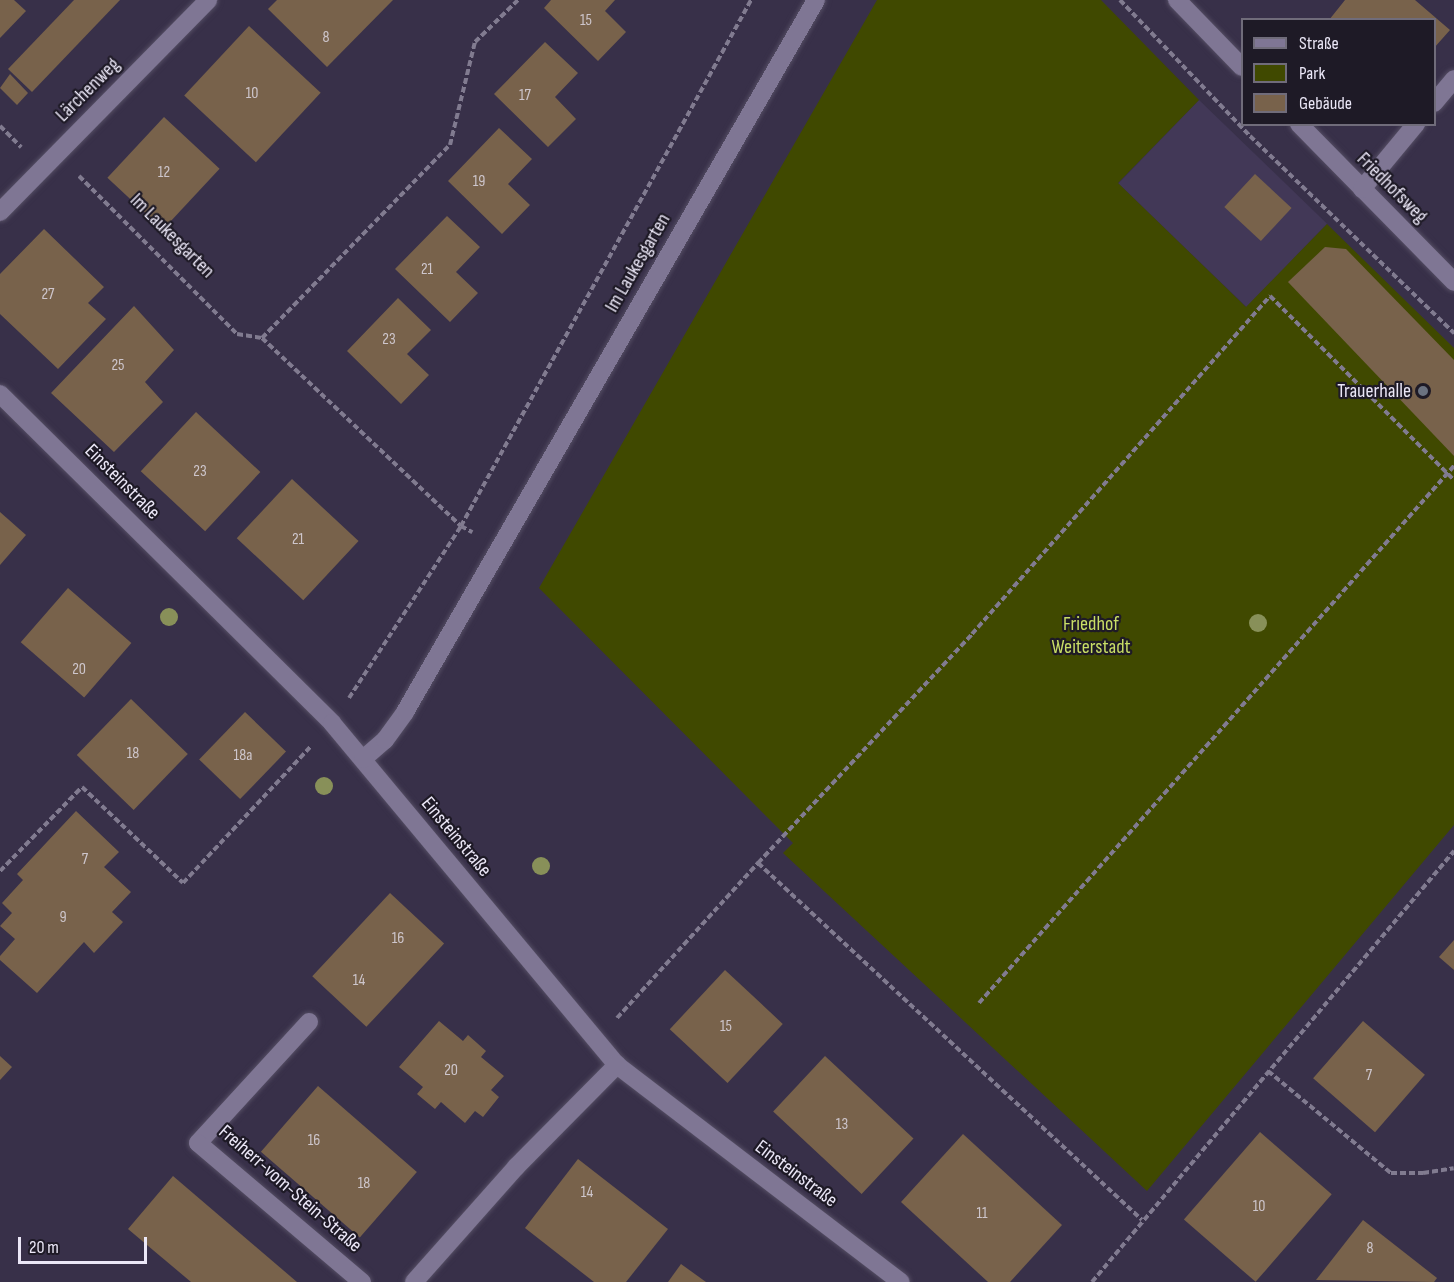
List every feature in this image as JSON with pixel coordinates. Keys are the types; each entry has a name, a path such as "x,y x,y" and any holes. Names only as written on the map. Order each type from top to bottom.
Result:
{"street":[{"name":"Lärchenweg","path":"0,212 208,0"},
{"name":"Im Laukesgarten","path":"363,759 385,740 405,712 816,0"},
{"path":"1177,0 1241,66"},
{"path":"1436,101 1454,80"},
{"name":"Friedhofsweg","path":"1301,126 1454,282"},
{"path":"1362,189 1414,126"},
{"name":"Einsteinstraße","path":"0,394 332,723 617,1065 901,1282"},
{"name":"Freiherr-vom-Stein-Straße","path":"309,1022 198,1143 362,1282"},
{"path":"414,1282 516,1167 617,1065"}],"path":[{"path":"262,338 450,145 475,42 518,0"},
{"path":"0,871 82,787 183,883 332,723 461,526 751,0"},
{"path":"1120,0 1258,144 1454,333"},
{"name":"Im Laukesgarten","path":"57,154 237,334 262,338 461,526 500,548"},
{"path":"596,1041 972,634 1270,296 1454,480"},
{"path":"979,1003 1454,466"},
{"path":"1092,1282 1454,851"},
{"path":"758,863 1142,1220"},
{"path":"1268,1071 1391,1173 1422,1173 1454,1168"}],"shaded area":[{"path":"1199,100 1327,224 1246,307 1118,183"}],"green space":[{"name":"Friedhof Weiterstadt","path":"877,0 1101,0 1199,100 1118,183 1246,307 1327,224 1454,348 1454,825 1147,1191 783,853 793,843 539,588"}],"building":[{"path":"0,0 14,0 26,11 0,38"},
{"path":"74,0 120,0 32,92 8,69"},
{"path":"277,0 393,0 327,67 268,9"},
{"path":"551,0 615,0 605,11 626,32 598,61 544,8"},
{"path":"1345,0 1415,0 1436,18 1331,18"},
{"path":"1436,18 1450,30 1436,46"},
{"path":"249,26 321,93 256,162 184,95"},
{"path":"545,42 578,73 555,97 576,119 548,147 494,94"},
{"path":"10,74 28,93 17,105 0,88"},
{"path":"164,117 220,169 163,230 107,178"},
{"path":"499,128 532,159 508,184 530,205 502,234 448,181"},
{"path":"1255,174 1292,208 1261,241 1224,207"},
{"path":"447,216 480,247 456,272 478,293 450,322 395,269"},
{"path":"44,229 104,287 88,303 106,319 58,369 0,314 0,274"},
{"path":"1325,247 1346,249 1454,360 1454,456 1288,282"},
{"path":"398,298 431,330 407,354 429,375 401,404 347,351"},
{"path":"134,306 174,350 145,382 163,402 114,452 51,393"},
{"path":"196,412 260,472 205,531 141,471"},
{"path":"292,479 359,541 303,600 237,538"},
{"path":"0,512 26,535 0,565"},
{"path":"68,588 131,643 84,697 21,642"},
{"path":"131,699 188,754 134,810 77,755"},
{"path":"245,712 286,752 240,799 199,759"},
{"path":"76,811 119,852 104,867 131,892 112,912 123,922 94,953 84,942 37,993 0,960 0,956 15,939 0,926 12,913 2,903 23,880 17,874"},
{"path":"390,893 444,943 366,1027 312,976"},
{"path":"1454,940 1454,970 1439,957"},
{"path":"725,970 783,1024 728,1083 670,1029"},
{"path":"439,1021 463,1041 468,1035 486,1051 481,1057 504,1076 491,1090 499,1097 483,1117 475,1111 465,1123 441,1102 435,1109 417,1094 423,1087 399,1067"},
{"path":"1363,1021 1425,1075 1375,1132 1313,1078"},
{"path":"0,1056 12,1067 0,1080"},
{"path":"825,1056 913,1139 862,1194 773,1112"},
{"path":"318,1086 417,1172 360,1238 261,1152"},
{"path":"1260,1132 1332,1194 1256,1282 1184,1220"},
{"path":"963,1134 1062,1225 1010,1282 988,1282 901,1202"},
{"path":"578,1159 668,1229 626,1282 594,1282 525,1228"},
{"path":"173,1176 297,1282 191,1282 128,1229"},
{"path":"1363,1220 1437,1278 1434,1282 1316,1280"},
{"path":"681,1264 706,1282 668,1282"}],"place":[{"name":"Trauerhalle","path":"1423,391"}]}
